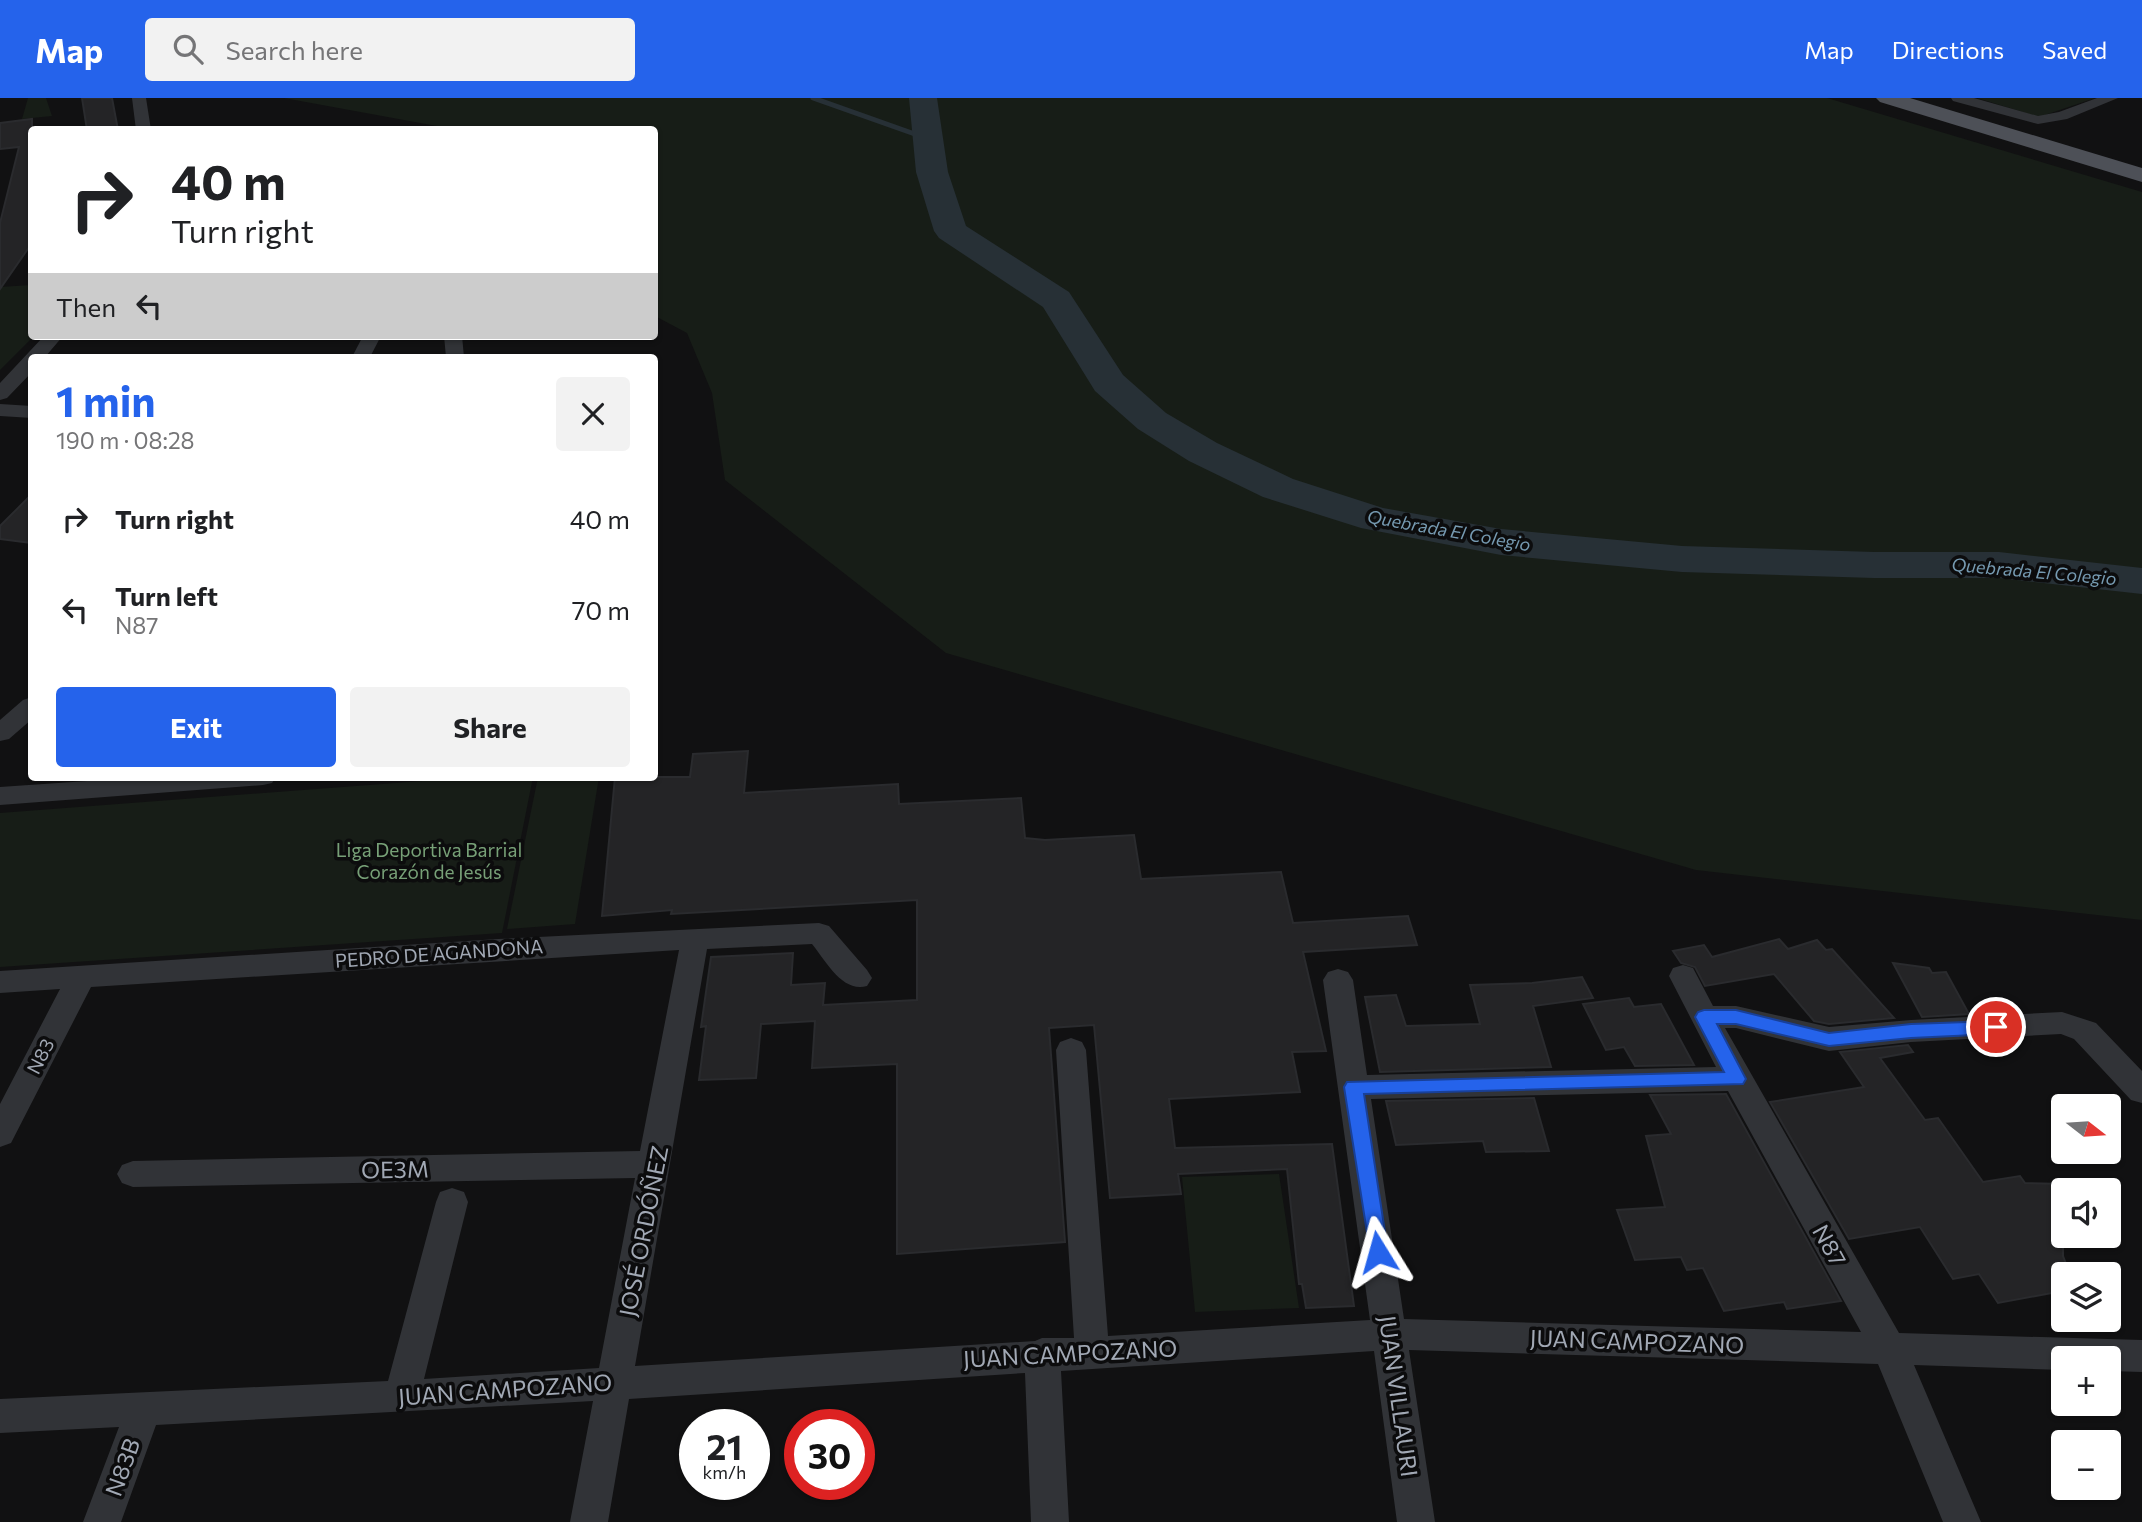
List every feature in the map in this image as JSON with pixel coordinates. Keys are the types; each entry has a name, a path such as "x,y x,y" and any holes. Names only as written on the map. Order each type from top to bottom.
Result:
{"main road":[{"path":"1887,98 2142,175"},
{"path":"1926,98 2142,161"}],"street":[{"path":"139,98 143,126"},
{"path":"1958,98 2038,120 2062,117 2111,98"},
{"path":"38,354 50,340"},
{"path":"0,394 28,364"},
{"path":"0,410 28,412"},
{"path":"0,733 28,708"},
{"path":"0,796 208,781"},
{"name":"PEDRO DE AGANDONA","path":"0,982 498,949 819,933 857,978"},
{"name":"JOSÉ ORDÓÑEZ","path":"589,1522 695,939"},
{"name":"N87","path":"1683,976 1737,1079 1889,1349 1962,1522"},
{"name":"N83","path":"0,1134 81,977"},
{"name":"JUAN VILLAURI","path":"1338,980 1416,1522"},
{"path":"1704,1017 1736,1017 1829,1040 1911,1031 2062,1023 2085,1031 2142,1091"},
{"path":"1071,1050 1092,1352"},
{"path":"1353,1087 1737,1079"},
{"name":"OE3M","path":"133,1174 656,1164"},
{"path":"401,1397 452,1202"},
{"name":"JUAN CAMPOZANO","path":"0,1416 401,1397 614,1381 1390,1334 2142,1356"},
{"path":"1042,1354 1051,1522"},
{"name":"N83B","path":"102,1522 143,1411"}],"green space":[{"path":"28,98 46,98 52,116 22,119"},
{"path":"284,98 1827,98 2142,192 2142,920 1696,870 946,653 725,480 712,393 687,333 658,318 658,126 437,126"},
{"path":"1977,98 2095,98 2039,117"},
{"path":"28,285 30,340 0,370 0,287"},
{"name":"Liga Deportiva Barrial Corazón de Jesús","path":"422,781 532,781 502,933 0,967 0,813"},
{"path":"537,781 598,781 575,924 507,929"},
{"path":"1279,1174 1299,1308 1195,1312 1182,1177"}],"building":[{"path":"82,98 112,98 117,126 86,126"},
{"path":"32,119 32,126 28,126 28,249 0,289 0,223 19,147 0,149 0,123"},
{"path":"28,498 28,542 0,539 0,526"},
{"path":"748,751 744,793 898,784 899,804 1021,798 1025,838 1045,840 1134,835 1141,879 1281,872 1293,923 1408,916 1417,945 1303,952 1326,1051 1292,1052 1300,1092 1169,1099 1175,1148 1332,1144 1354,1306 1306,1308 1302,1284 1299,1284 1287,1169 1178,1174 1181,1194 1110,1198 1094,1025 1049,1028 1065,1242 897,1254 897,1064 812,1068 815,1021 761,1024 756,1078 699,1080 706,1026 701,1027 711,957 793,953 791,985 825,983 823,1005 917,1000 917,900 671,914 672,910 602,916 615,781 658,781 658,777 690,777 693,754"},
{"path":"1779,939 1788,949 1817,940 1826,950 1832,949 1894,1018 1829,1024 1814,1021 1774,974 1705,986 1695,967 1681,963 1673,951 1704,945 1712,957"},
{"path":"1893,963 1929,968 1932,973 1946,972 1969,1014 1922,1017"},
{"path":"1582,977 1593,998 1533,1006 1551,1067 1380,1072 1365,997 1396,995 1406,1026 1480,1024 1470,985 1532,983"},
{"path":"1629,998 1634,1007 1661,1004 1694,1065 1635,1066 1624,1047 1606,1050 1583,1004"},
{"path":"1908,1045 1913,1052 1880,1058 1925,1120 1938,1118 1983,1182 2020,1176 2025,1183 2051,1184 2051,1248 2063,1248 2065,1262 2051,1262 2051,1293 1998,1303 1979,1274 1953,1279 1920,1227 1849,1239 1770,1102 1864,1087 1840,1052"},
{"path":"1726,1094 1841,1301 1787,1309 1784,1302 1724,1311 1703,1268 1687,1270 1681,1257 1635,1260 1617,1210 1665,1207 1646,1136 1671,1134 1650,1095"},
{"path":"1534,1098 1549,1151 1486,1152 1483,1141 1396,1145 1386,1101"}],"waterway":[{"path":"813,98 926,138"},
{"name":"Quebrada El Colegio","path":"923,98 932,172 951,231 1056,300 1109,383 1152,421 1203,452 1278,488 1376,519 1501,542 1682,559 1874,565 1999,565 2142,581"}],"route":[{"path":"1378,1252 1353,1087 1737,1079 1704,1017 1736,1017 1829,1040 1911,1031 1996,1027"}]}
